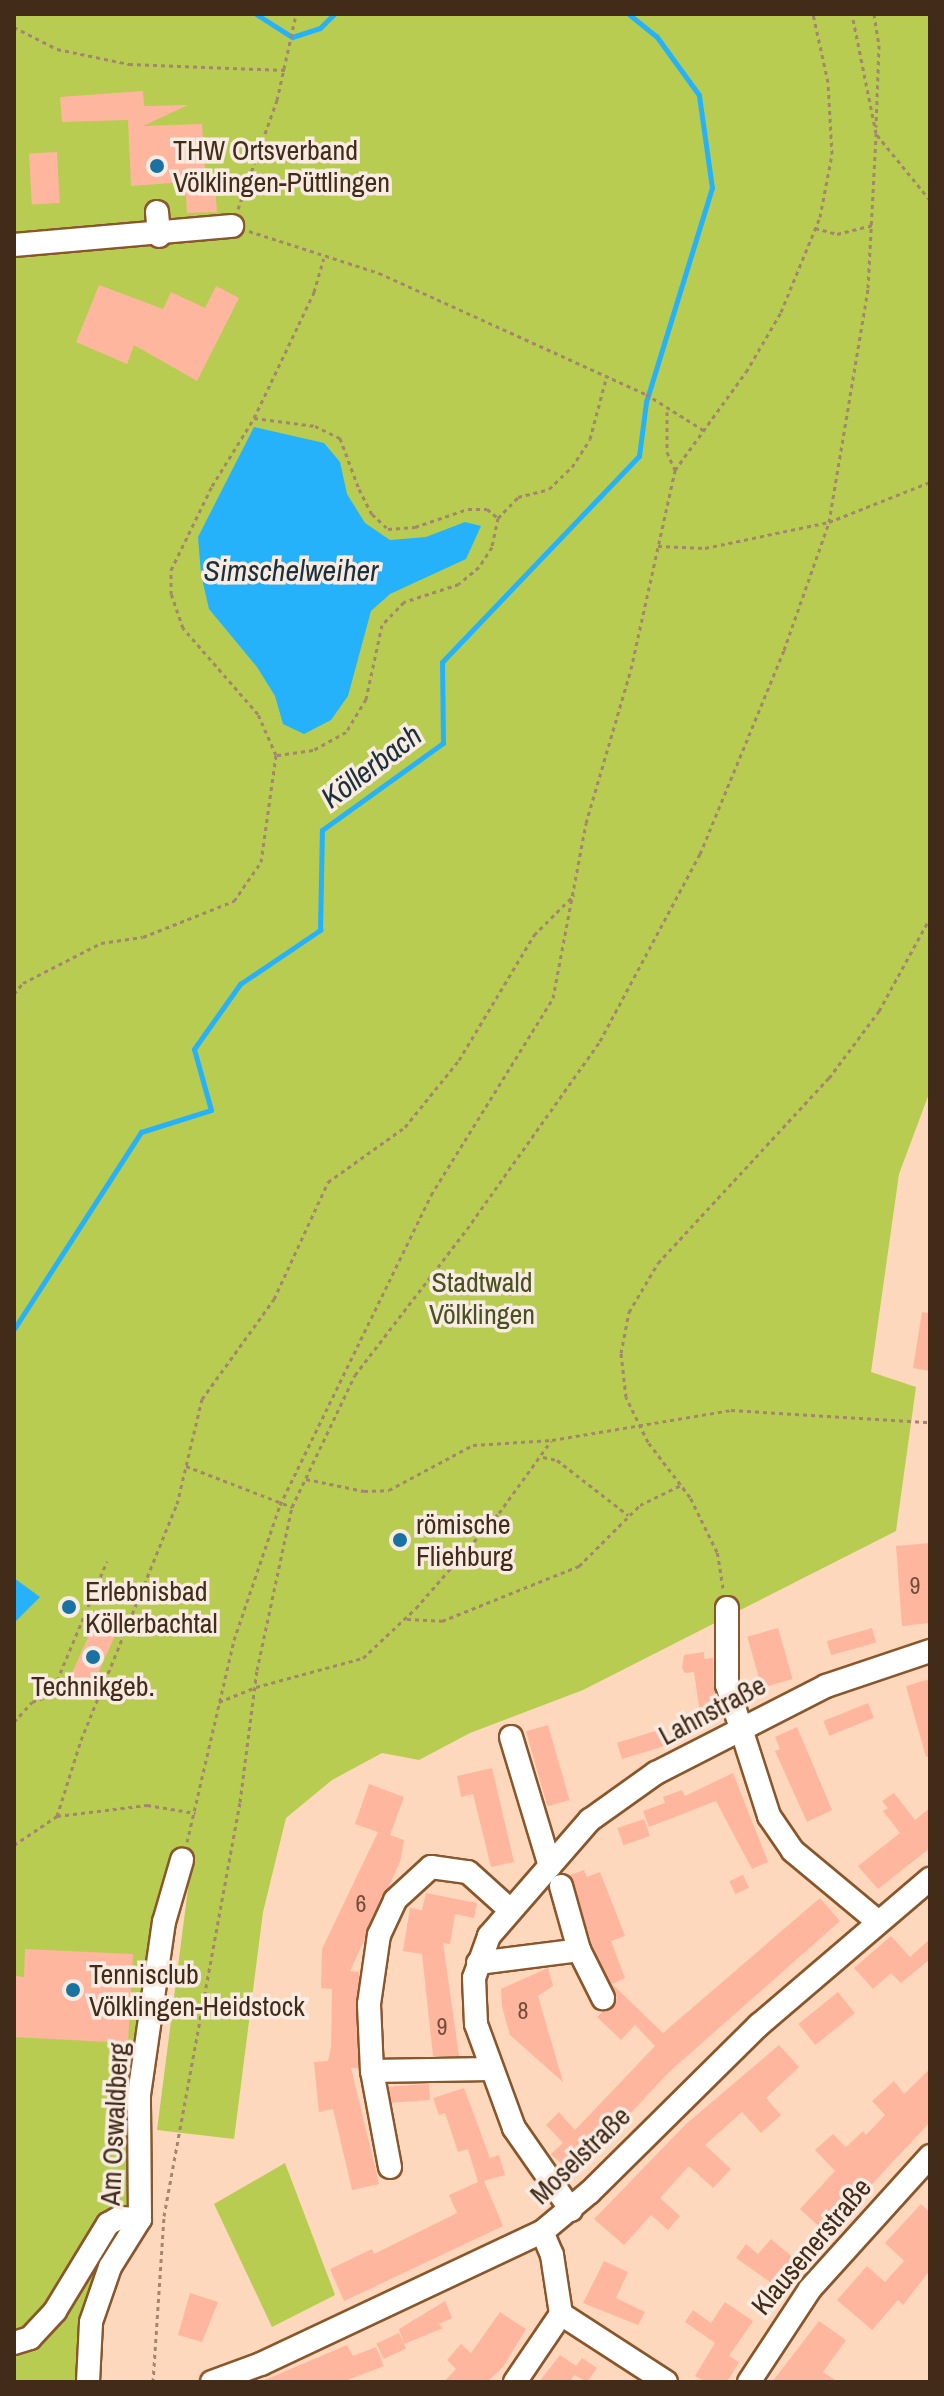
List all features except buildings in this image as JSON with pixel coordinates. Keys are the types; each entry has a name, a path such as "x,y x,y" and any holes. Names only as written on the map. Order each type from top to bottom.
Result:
{"street":[{"path":"157,212 159,236"},
{"path":"14,245 159,236 232,226"},
{"path":"727,1608 727,1685 769,1816 793,1851 877,1921"},
{"name":"Lahnstraße","path":"571,2210 514,2128 476,2024 478,1963 508,1908 590,1820 656,1773 740,1726 826,1686 930,1651"},
{"path":"511,1737 550,1866"},
{"name":"Am Oswaldberg","path":"88,2382 91,2322 110,2267 140,2219 139,2095 164,1922 182,1860"},
{"path":"390,2167 372,2071 369,2004 379,1935 411,1881 431,1867 450,1866 468,1872 508,1908"},
{"name":"Moselstraße","path":"212,2382 266,2373 542,2232 571,2210 700,2079 877,1921 930,1879"},
{"path":"561,1886 579,1950 603,1998"},
{"path":"478,1963 579,1950"},
{"path":"372,2071 491,2069"},
{"name":"Klausenerstraße","path":"749,2382 810,2289 930,2156"},
{"path":"14,2343 30,2338 55,2311 108,2224 119,2218 140,2219"},
{"path":"515,2382 561,2314 552,2255 542,2232"},
{"path":"561,2314 666,2382"}],"path":[{"path":"296,14 285,70 232,226 324,258 379,273 607,375 646,394 705,431"},
{"path":"182,1860 247,1593 280,1505 431,1195 553,998 586,823 631,669 675,470 705,431 781,312 815,228 832,154 828,82 813,14"},
{"path":"852,14 876,133 930,200"},
{"path":"153,2382 164,2216 240,1802 256,1687 292,1507 355,1375 467,1229 600,1041 700,854 784,650 829,522 868,288 879,45 874,14"},
{"path":"14,27 57,49 129,64 285,70"},
{"path":"815,228 837,234 872,225"},
{"path":"14,994 23,983 88,949 143,937 234,901 261,862 276,755 258,714 183,628 171,594 171,570 212,486 254,418 314,292 324,258"},
{"path":"276,755 313,750 346,732 366,699 382,625 404,602 459,584 479,567 492,547 498,518 518,497 549,489 572,467 590,439 607,375"},
{"path":"667,410 667,452 675,470"},
{"path":"254,418 315,426 340,438 366,502 388,529 415,527 468,509 487,509 498,518"},
{"path":"658,546 705,548 829,522 930,482"},
{"path":"57,1816 81,1740 177,1504 202,1399 274,1299 328,1182 405,1127 459,1060 534,935 574,895"},
{"path":"727,1608 717,1552 681,1485 639,1423 626,1397 621,1353 629,1312 658,1263 829,1078 879,1011 930,918"},
{"path":"306,1479 364,1491 389,1490 473,1445 552,1440 731,1410 930,1422"},
{"path":"219,1702 256,1687 363,1658 406,1619 543,1457 552,1440"},
{"path":"543,1457 557,1460 628,1515"},
{"path":"186,1466 280,1505 292,1507"},
{"path":"406,1619 442,1621 579,1566 628,1515 681,1485"},
{"path":"14,1722 32,1702 51,1695 107,1561"},
{"path":"14,1845 57,1816 147,1805 195,1813"}],"green space":[{"name":"Stadtwald Völklingen","path":"14,14 930,14 930,1091 899,1174 871,1372 916,1387 896,1531 583,1690 470,1733 419,1760 382,1753 332,1780 286,1818 263,1912 234,2139 157,2130 191,1865 164,1922 140,2219 110,2267 88,2382 14,2382"},
{"path":"285,2163 335,2295 272,2327 214,2204"}],"water":[{"name":"Simschelweiher","path":"254,427 324,443 340,462 347,494 365,523 390,540 426,537 465,522 481,526 466,559 390,594 371,611 348,696 331,720 304,734 283,724 275,696 257,667 209,609 201,574 198,537"},
{"path":"14,1578 40,1597 14,1623"}],"waterway":[{"name":"Köllerbach","path":"256,14 292,37 320,28 334,14"},
{"name":"Köllerbach","path":"14,1329 141,1132 211,1110 194,1049 240,984 320,930 322,830 443,743 442,662 639,456 646,402 712,188 699,95 657,37 629,14"}],"place":[{"name":"THW Ortsverband Völklingen-Püttlingen","path":"157,166"},
{"name":"römische Fliehburg","path":"400,1540"},
{"name":"Erlebnisbad Köllerbachtal","path":"69,1607"},
{"name":"Technikgeb.","path":"93,1657"},
{"name":"Tennisclub Völklingen-Heidstock","path":"73,1990"}]}
